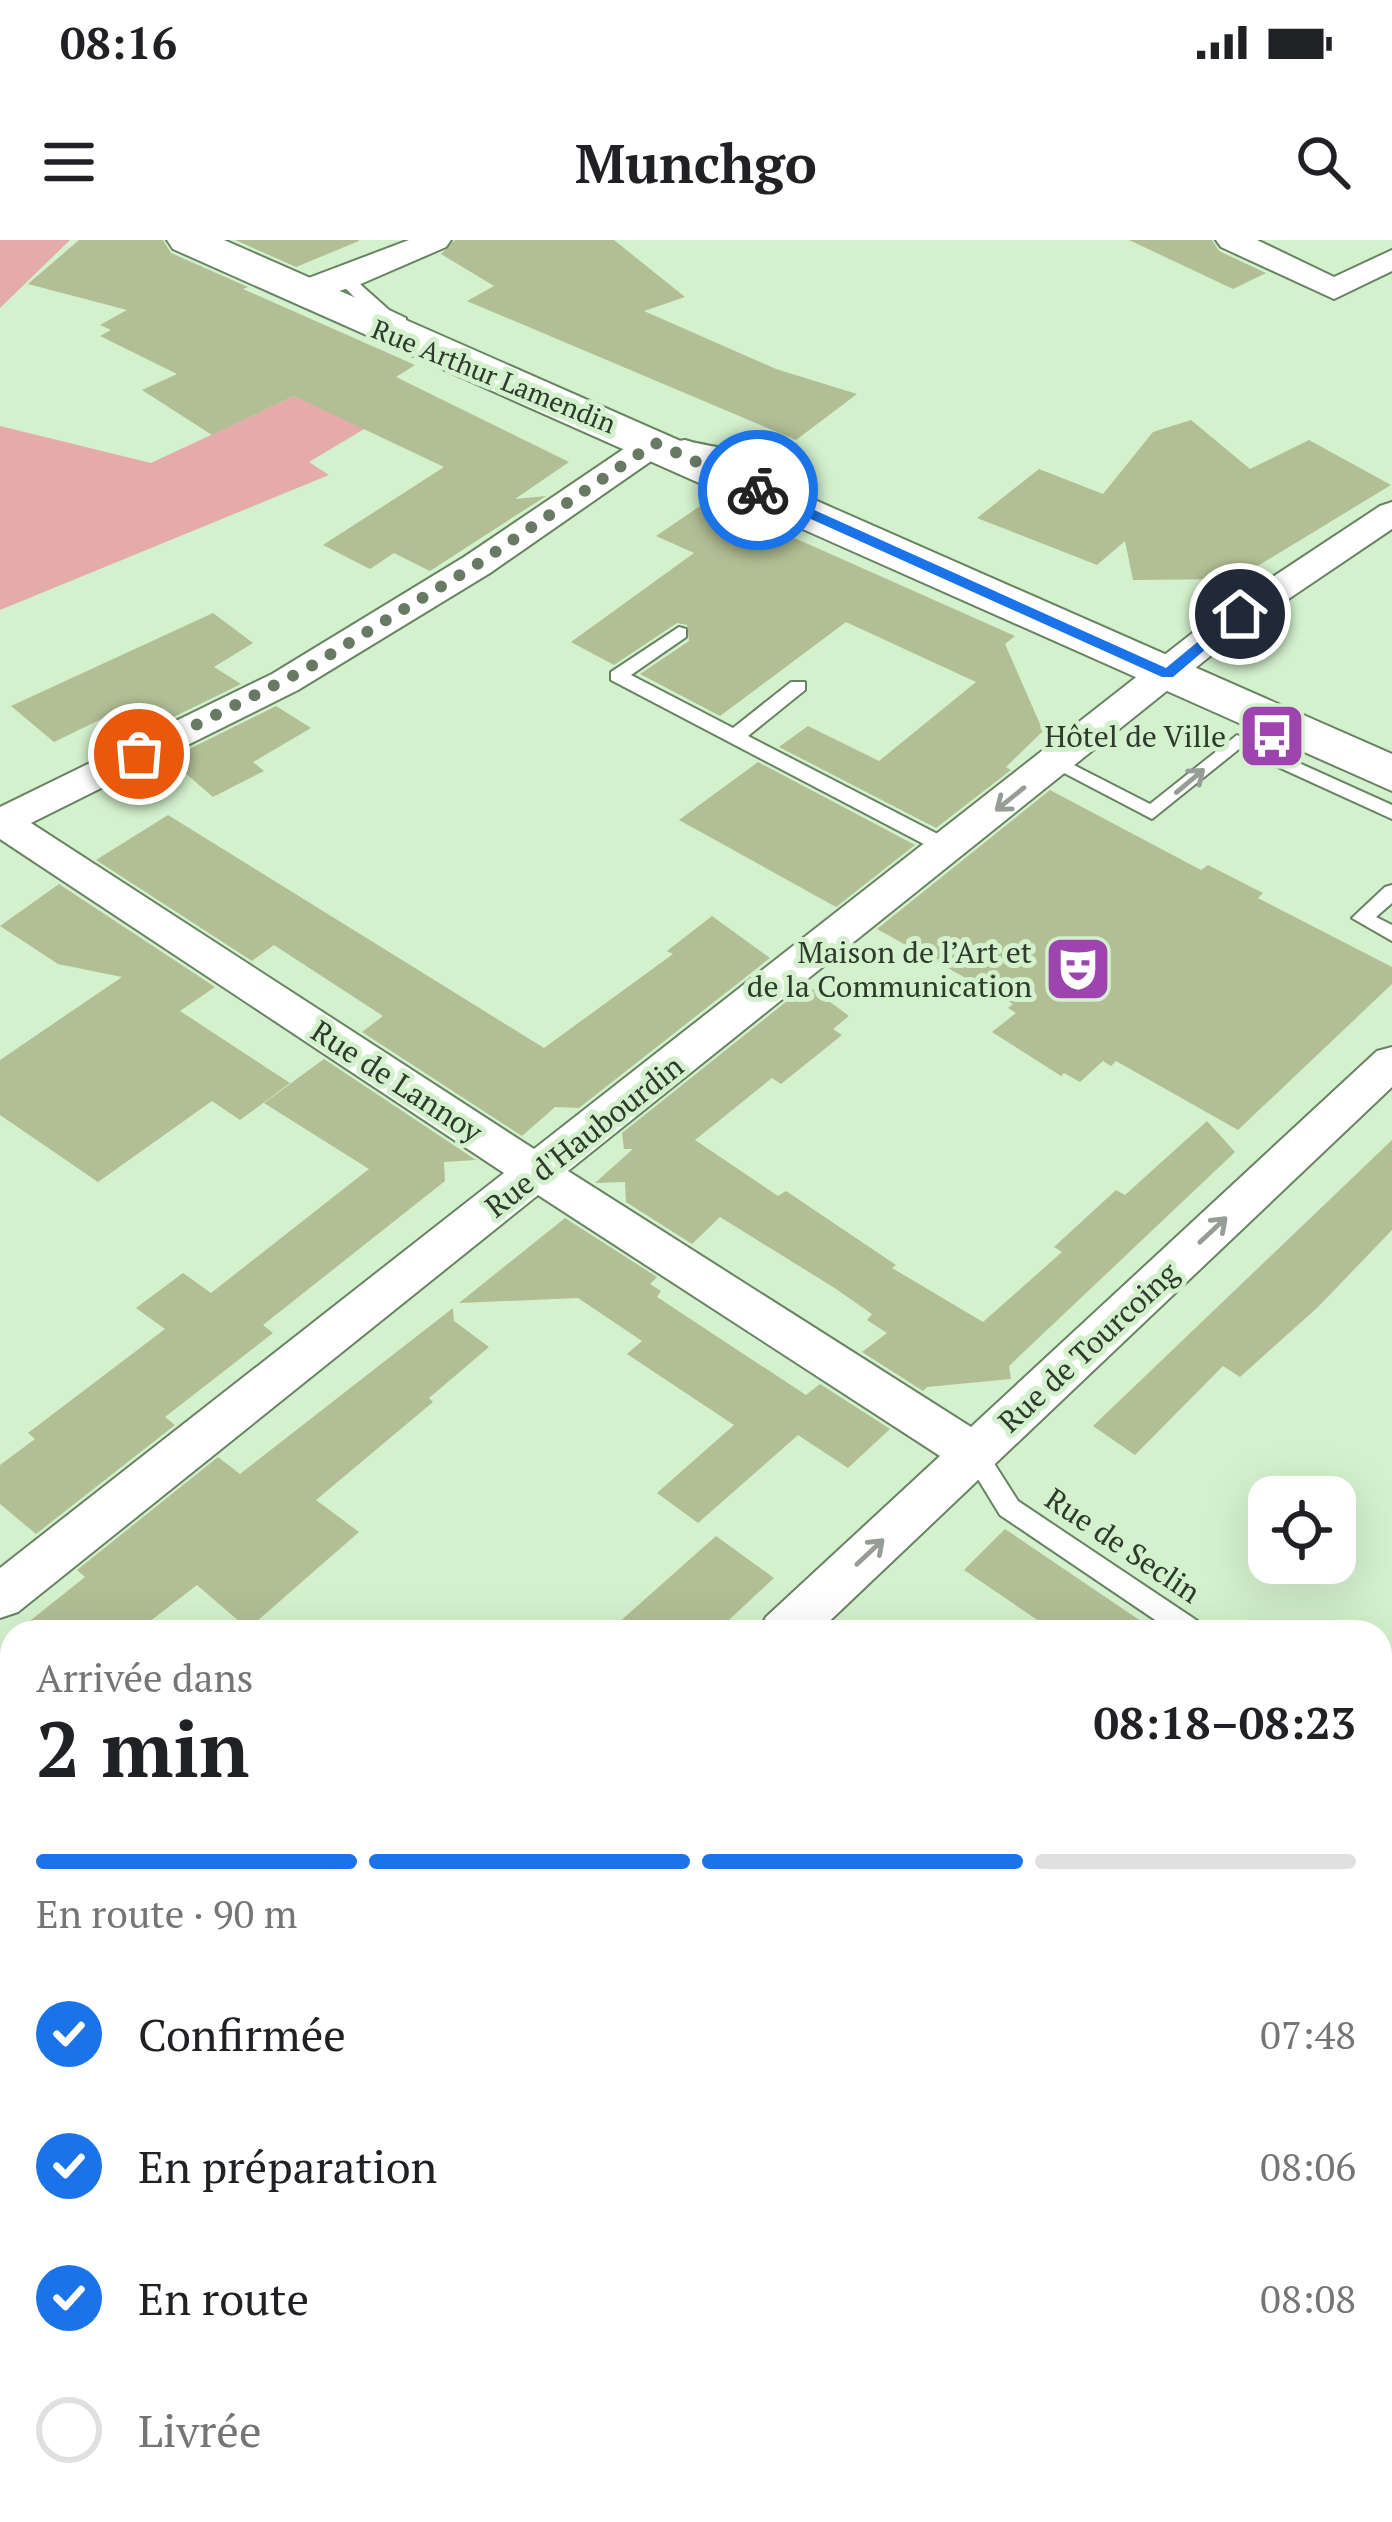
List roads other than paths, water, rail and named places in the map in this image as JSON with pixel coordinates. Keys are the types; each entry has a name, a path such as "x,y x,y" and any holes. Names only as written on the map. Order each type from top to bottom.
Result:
{"main road":[{"name":"Rue Arthur Lamendin","path":"188,240 710,468 1182,663 1392,734"},
{"name":"Rue Arthur Lamendin","path":"251,240 764,461 1182,663 1392,774"}],"street":[{"path":"301,292 345,279 435,240"},
{"path":"1232,240 1334,290 1392,259"},
{"path":"1,823 285,682 476,565 655,443"},
{"name":"Rue d'Haubourdin","path":"0,1597 1231,621 1392,513"},
{"path":"1356,535 1392,551"},
{"name":"Rue de Lannoy","path":"1,823 974,1454"},
{"name":"Rue de Tourcoing","path":"797,1620 1386,1077"}],"lane":[{"path":"679,633 618,676 948,848"},
{"path":"734,737 798,686"},
{"path":"1054,763 1152,813 1238,741 1392,813"},
{"path":"1392,892 1362,919 1392,934"},
{"name":"Rue de Seclin","path":"974,1454 1010,1508 1175,1620"}],"place":[{"name":"Hôtel de Ville","path":"1272,736"},
{"name":"Maison de l’Art et de la Communication","path":"1078,969"}]}
